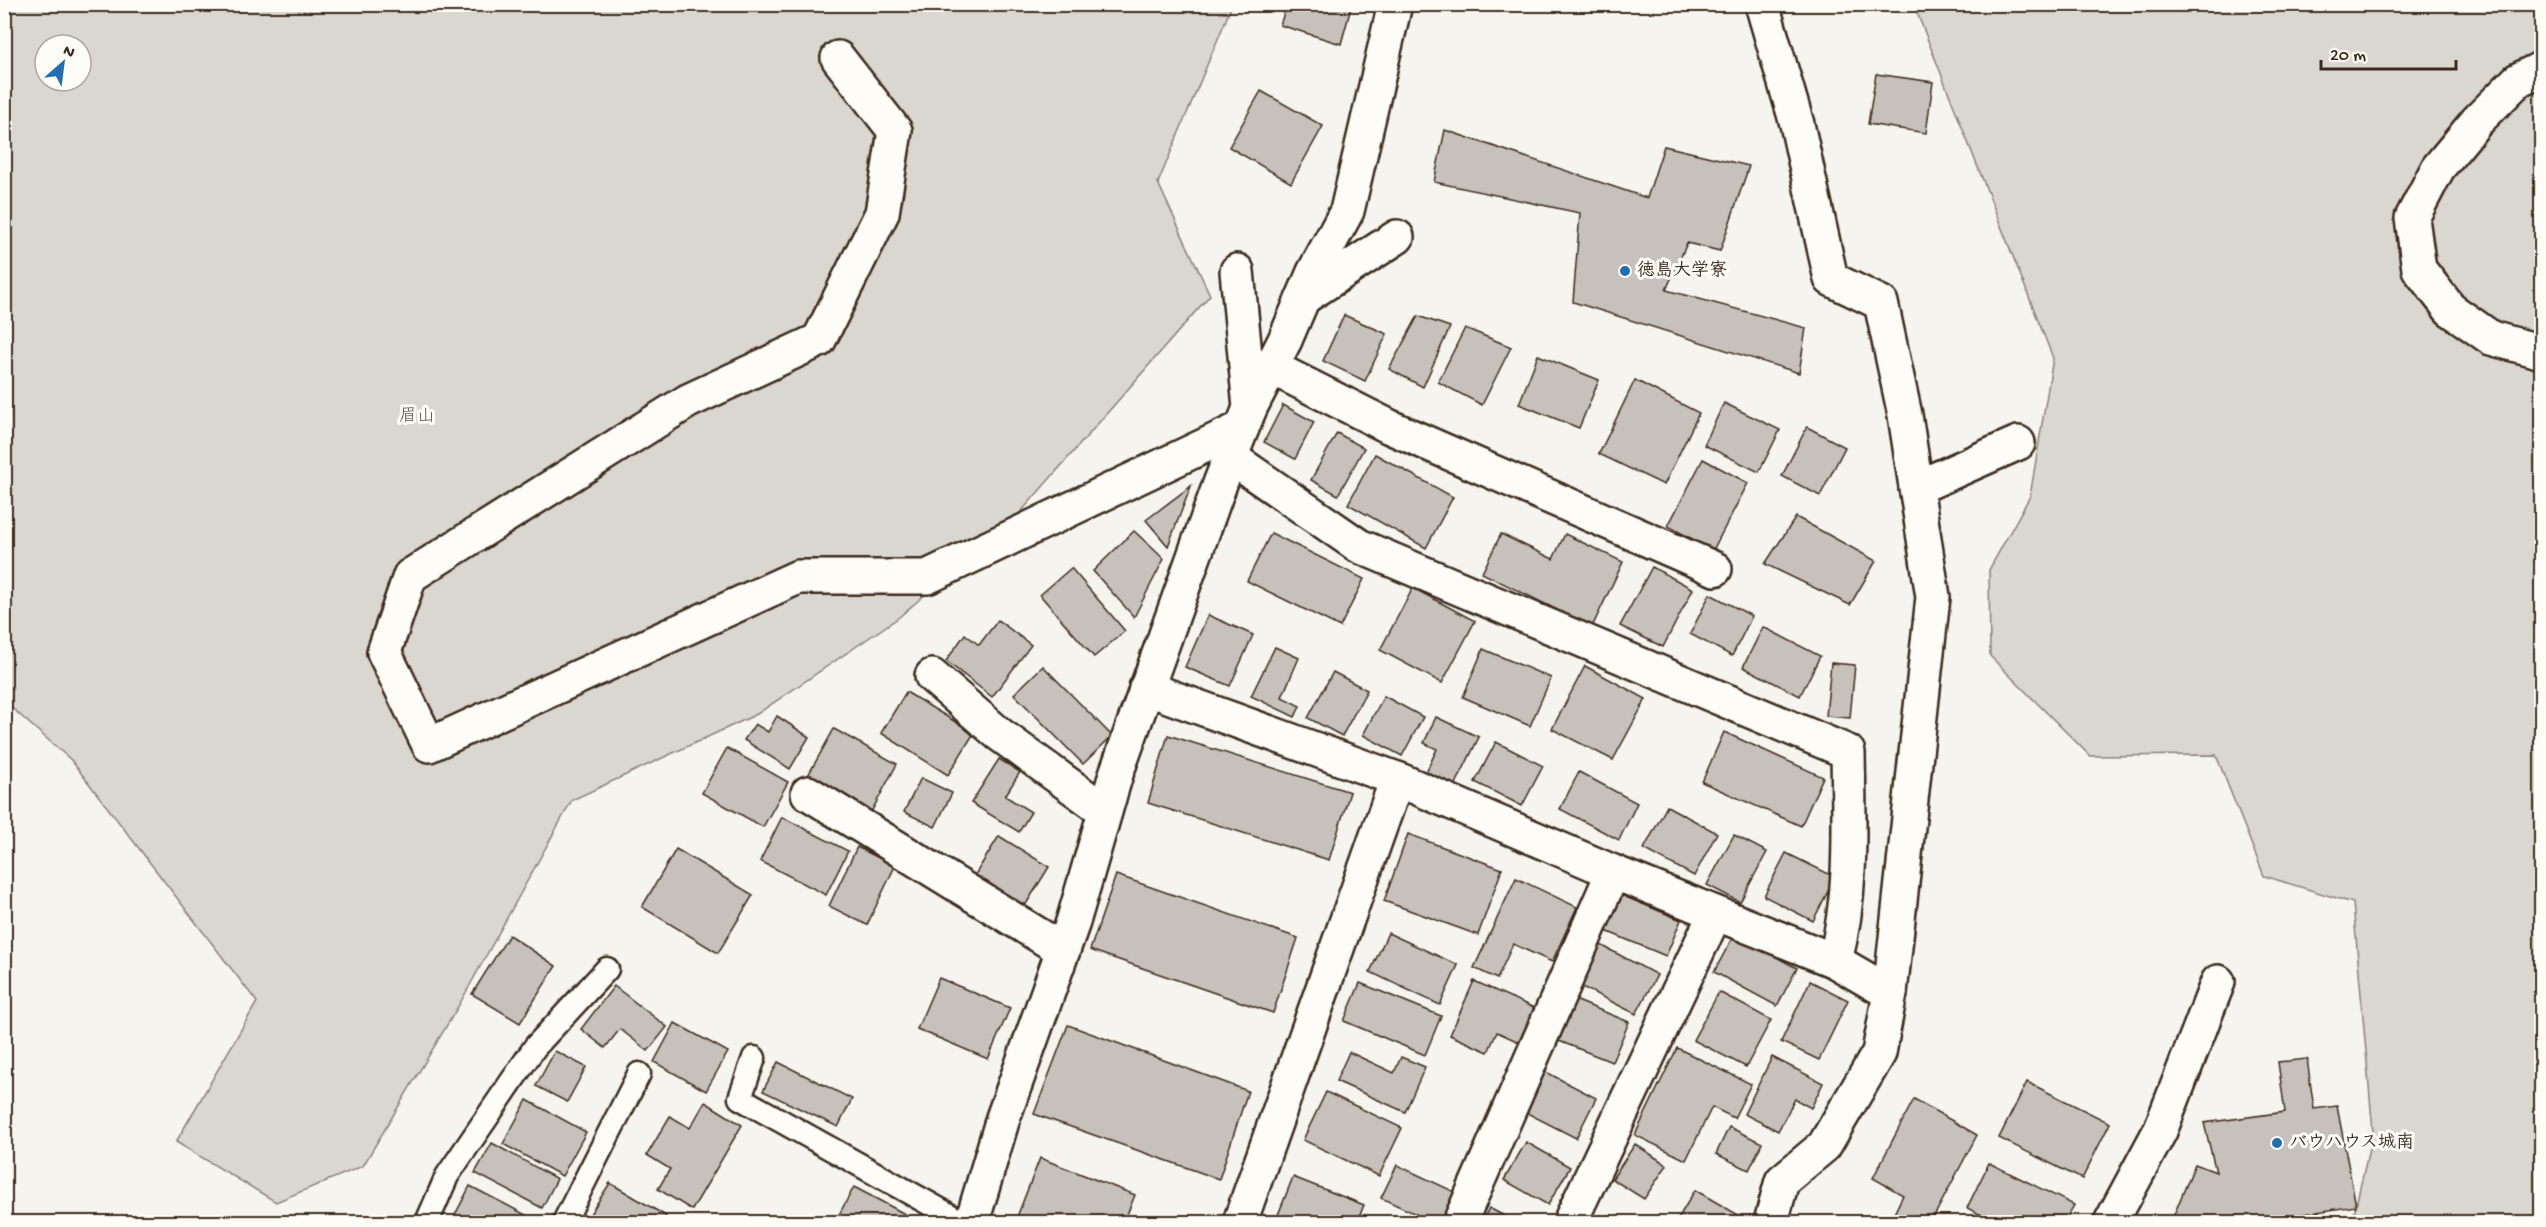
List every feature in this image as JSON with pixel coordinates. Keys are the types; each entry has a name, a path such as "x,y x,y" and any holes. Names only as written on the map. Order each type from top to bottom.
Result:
{"street":[{"path":"972,1222 1003,1118 1063,950 1105,811 1146,688 1241,431 1314,272 1347,212 1395,4"},
{"path":"1762,4 1797,124 1831,279 1881,303 1905,415 1933,597 1890,993 1879,1053 1824,1146 1782,1181 1772,1222"},
{"path":"838,58 895,131 882,213 819,340 688,401 410,576 384,652 429,745 798,577 927,577 1241,431"},
{"path":"2541,68 2518,80 2471,129 2438,168 2412,218 2419,269 2450,309 2491,338 2541,352"},
{"path":"1303,298 1397,237"},
{"path":"1237,271 1241,431 1359,546 1848,752 1850,872 1843,931 1835,961"},
{"path":"1271,367 1390,428 1715,569"},
{"path":"1916,488 2018,443"},
{"path":"932,676 999,734 1105,811"},
{"path":"1146,688 1397,779 1612,872 1835,961 1890,993"},
{"path":"1240,1222 1397,779"},
{"path":"808,793 1063,950"},
{"path":"1460,1222 1612,872"},
{"path":"1570,1222 1715,914"},
{"path":"2111,1222 2160,1131 2218,982"}],"lane":[{"path":"427,1222 447,1176 535,1047 607,969"},
{"path":"754,1058 740,1098 962,1222"},
{"path":"564,1222 639,1074"}],"green space":[{"name":"眉山","path":"5,5 1232,5 1158,183 1210,295 1020,513 898,618 757,714 572,800 459,1005 363,1166 276,1202 176,1142 257,1002 71,760 5,702"},
{"path":"1914,5 2541,5 2541,1222 2352,1222 2373,1132 2353,903 2264,876 2216,755 2090,756 1990,656 1989,570 2030,496 2053,358"}],"building":[{"path":"1287,4 1352,4 1341,44 1280,25"},
{"path":"1876,74 1933,82 1926,133 1868,124"},
{"path":"1261,91 1323,126 1291,183 1229,147"},
{"name":"徳島大学寮","path":"1445,130 1647,198 1664,146 1749,166 1720,251 1687,243 1666,290 1806,328 1799,373 1573,302 1580,213 1434,182"},
{"path":"1344,315 1387,334 1365,381 1323,361"},
{"path":"1418,316 1450,327 1423,387 1389,369"},
{"path":"1465,328 1511,347 1482,405 1438,382"},
{"path":"1538,355 1599,380 1579,428 1519,404"},
{"path":"1635,380 1699,413 1664,485 1599,454"},
{"path":"1724,403 1780,430 1759,472 1704,445"},
{"path":"1283,405 1314,422 1295,459 1264,442"},
{"path":"1807,427 1845,447 1820,496 1782,476"},
{"path":"1337,433 1364,448 1338,495 1311,480"},
{"path":"1375,454 1453,497 1426,548 1348,504"},
{"path":"1703,459 1748,483 1713,550 1668,526"},
{"path":"1191,486 1168,546 1146,520"},
{"path":"1796,517 1876,561 1850,605 1765,564"},
{"path":"1134,531 1164,559 1134,617 1093,571"},
{"path":"1271,533 1364,579 1340,627 1247,581"},
{"path":"1501,534 1553,559 1565,534 1623,562 1592,627 1482,573"},
{"path":"1652,567 1693,589 1663,647 1620,626"},
{"path":"1071,568 1125,631 1094,657 1040,595"},
{"path":"1413,588 1475,621 1442,683 1380,650"},
{"path":"1710,594 1752,616 1732,656 1690,634"},
{"path":"1208,615 1253,635 1230,686 1185,667"},
{"path":"998,620 1031,645 992,697 946,661 965,634 979,645"},
{"path":"1763,627 1820,656 1800,696 1743,667"},
{"path":"1275,647 1299,658 1282,697 1300,706 1295,717 1251,696"},
{"path":"1483,649 1551,678 1530,726 1463,697"},
{"path":"1831,663 1855,665 1850,718 1826,716"},
{"path":"1043,666 1112,736 1083,764 1014,694"},
{"path":"1585,666 1646,699 1613,760 1552,729"},
{"path":"1333,672 1367,690 1342,736 1308,718"},
{"path":"906,692 974,733 948,775 881,733"},
{"path":"1384,696 1423,717 1402,756 1363,735"},
{"path":"777,716 809,737 790,769 744,740 755,724 768,732"},
{"path":"1436,717 1479,737 1455,786 1426,772 1437,749 1424,743"},
{"path":"834,729 897,764 870,814 806,779"},
{"path":"1724,732 1823,777 1801,826 1702,782"},
{"path":"1168,735 1350,792 1329,860 1148,803"},
{"path":"1496,742 1543,766 1522,806 1475,782"},
{"path":"727,748 788,782 763,827 702,793"},
{"path":"999,759 1020,772 1005,796 1031,812 1019,832 971,803"},
{"path":"1579,772 1637,803 1619,840 1560,809"},
{"path":"921,778 952,793 935,827 904,812"},
{"path":"1667,806 1717,833 1694,876 1644,849"},
{"path":"782,817 848,851 826,895 760,861"},
{"path":"1408,834 1502,869 1478,935 1384,901"},
{"path":"1734,835 1767,852 1740,902 1707,885"},
{"path":"999,836 1049,867 1023,909 973,878"},
{"path":"857,847 895,866 867,925 829,906"},
{"path":"676,849 753,895 718,953 642,907"},
{"path":"1786,853 1835,877 1813,921 1764,896"},
{"path":"1116,875 1298,938 1273,1013 1090,950"},
{"path":"1516,878 1577,907 1552,962 1513,944 1497,979 1474,968"},
{"path":"1621,895 1681,920 1666,956 1606,931"},
{"path":"1388,933 1458,965 1440,1005 1370,972"},
{"path":"509,935 556,966 520,1023 472,994"},
{"path":"1734,935 1797,968 1777,1006 1714,972"},
{"path":"1599,944 1657,975 1636,1014 1578,985"},
{"path":"939,978 1010,1008 988,1059 917,1029"},
{"path":"1474,981 1534,1008 1519,1042 1497,1032 1488,1052 1450,1035"},
{"path":"1810,981 1848,1000 1819,1060 1781,1042"},
{"path":"1360,983 1441,1016 1425,1055 1344,1021"},
{"path":"614,986 667,1027 648,1051 620,1029 605,1048 581,1029"},
{"path":"1719,992 1771,1020 1746,1067 1693,1040"},
{"path":"1575,1000 1629,1022 1612,1062 1559,1041"},
{"path":"675,1023 728,1052 706,1091 654,1062"},
{"path":"1068,1025 1248,1091 1219,1179 1034,1114"},
{"path":"1677,1048 1751,1084 1734,1118 1712,1107 1686,1160 1635,1135"},
{"path":"555,1051 586,1067 567,1102 536,1086"},
{"path":"1349,1052 1394,1073 1401,1057 1425,1067 1405,1112 1336,1081"},
{"path":"1772,1057 1823,1083 1811,1108 1795,1099 1778,1131 1744,1114"},
{"name":"バウハウス城南","path":"2307,1059 2314,1109 2337,1106 2356,1206 2252,1222 2171,1222 2195,1164 2216,1172 2204,1123 2285,1112 2278,1062"},
{"path":"778,1062 852,1099 838,1127 763,1091"},
{"path":"1544,1071 1596,1098 1576,1138 1523,1111"},
{"path":"2027,1082 2110,1123 2082,1179 1999,1138"},
{"path":"1326,1092 1402,1128 1379,1176 1303,1140"},
{"path":"1914,1099 1977,1135 1931,1222 1890,1222 1903,1195 1873,1178"},
{"path":"527,1100 586,1132 562,1176 503,1144"},
{"path":"705,1102 742,1125 692,1210 658,1189 670,1169 647,1155 670,1116 690,1128"},
{"path":"1729,1127 1762,1143 1749,1170 1716,1154"},
{"path":"1526,1142 1570,1167 1548,1205 1504,1180"},
{"path":"492,1143 557,1179 542,1208 475,1173"},
{"path":"1635,1144 1667,1165 1644,1199 1612,1179"},
{"path":"1040,1158 1135,1195 1124,1222 1015,1222"},
{"path":"1989,1163 2074,1205 2065,1222 1996,1222 1967,1208"},
{"path":"1397,1165 1457,1193 1444,1222 1433,1222 1381,1198"},
{"path":"1293,1177 1364,1205 1357,1222 1284,1222 1276,1220"},
{"path":"610,1183 666,1216 662,1222 585,1222"},
{"path":"470,1186 526,1215 522,1222 468,1222 455,1215"},
{"path":"854,1187 920,1222 835,1222"},
{"path":"1695,1190 1740,1216 1736,1222 1676,1222"},
{"path":"1489,1208 1516,1222 1482,1222"}],"place":[{"name":"徳島大学寮","path":"1625,271"},
{"name":"バウハウス城南","path":"2277,1143"}]}
